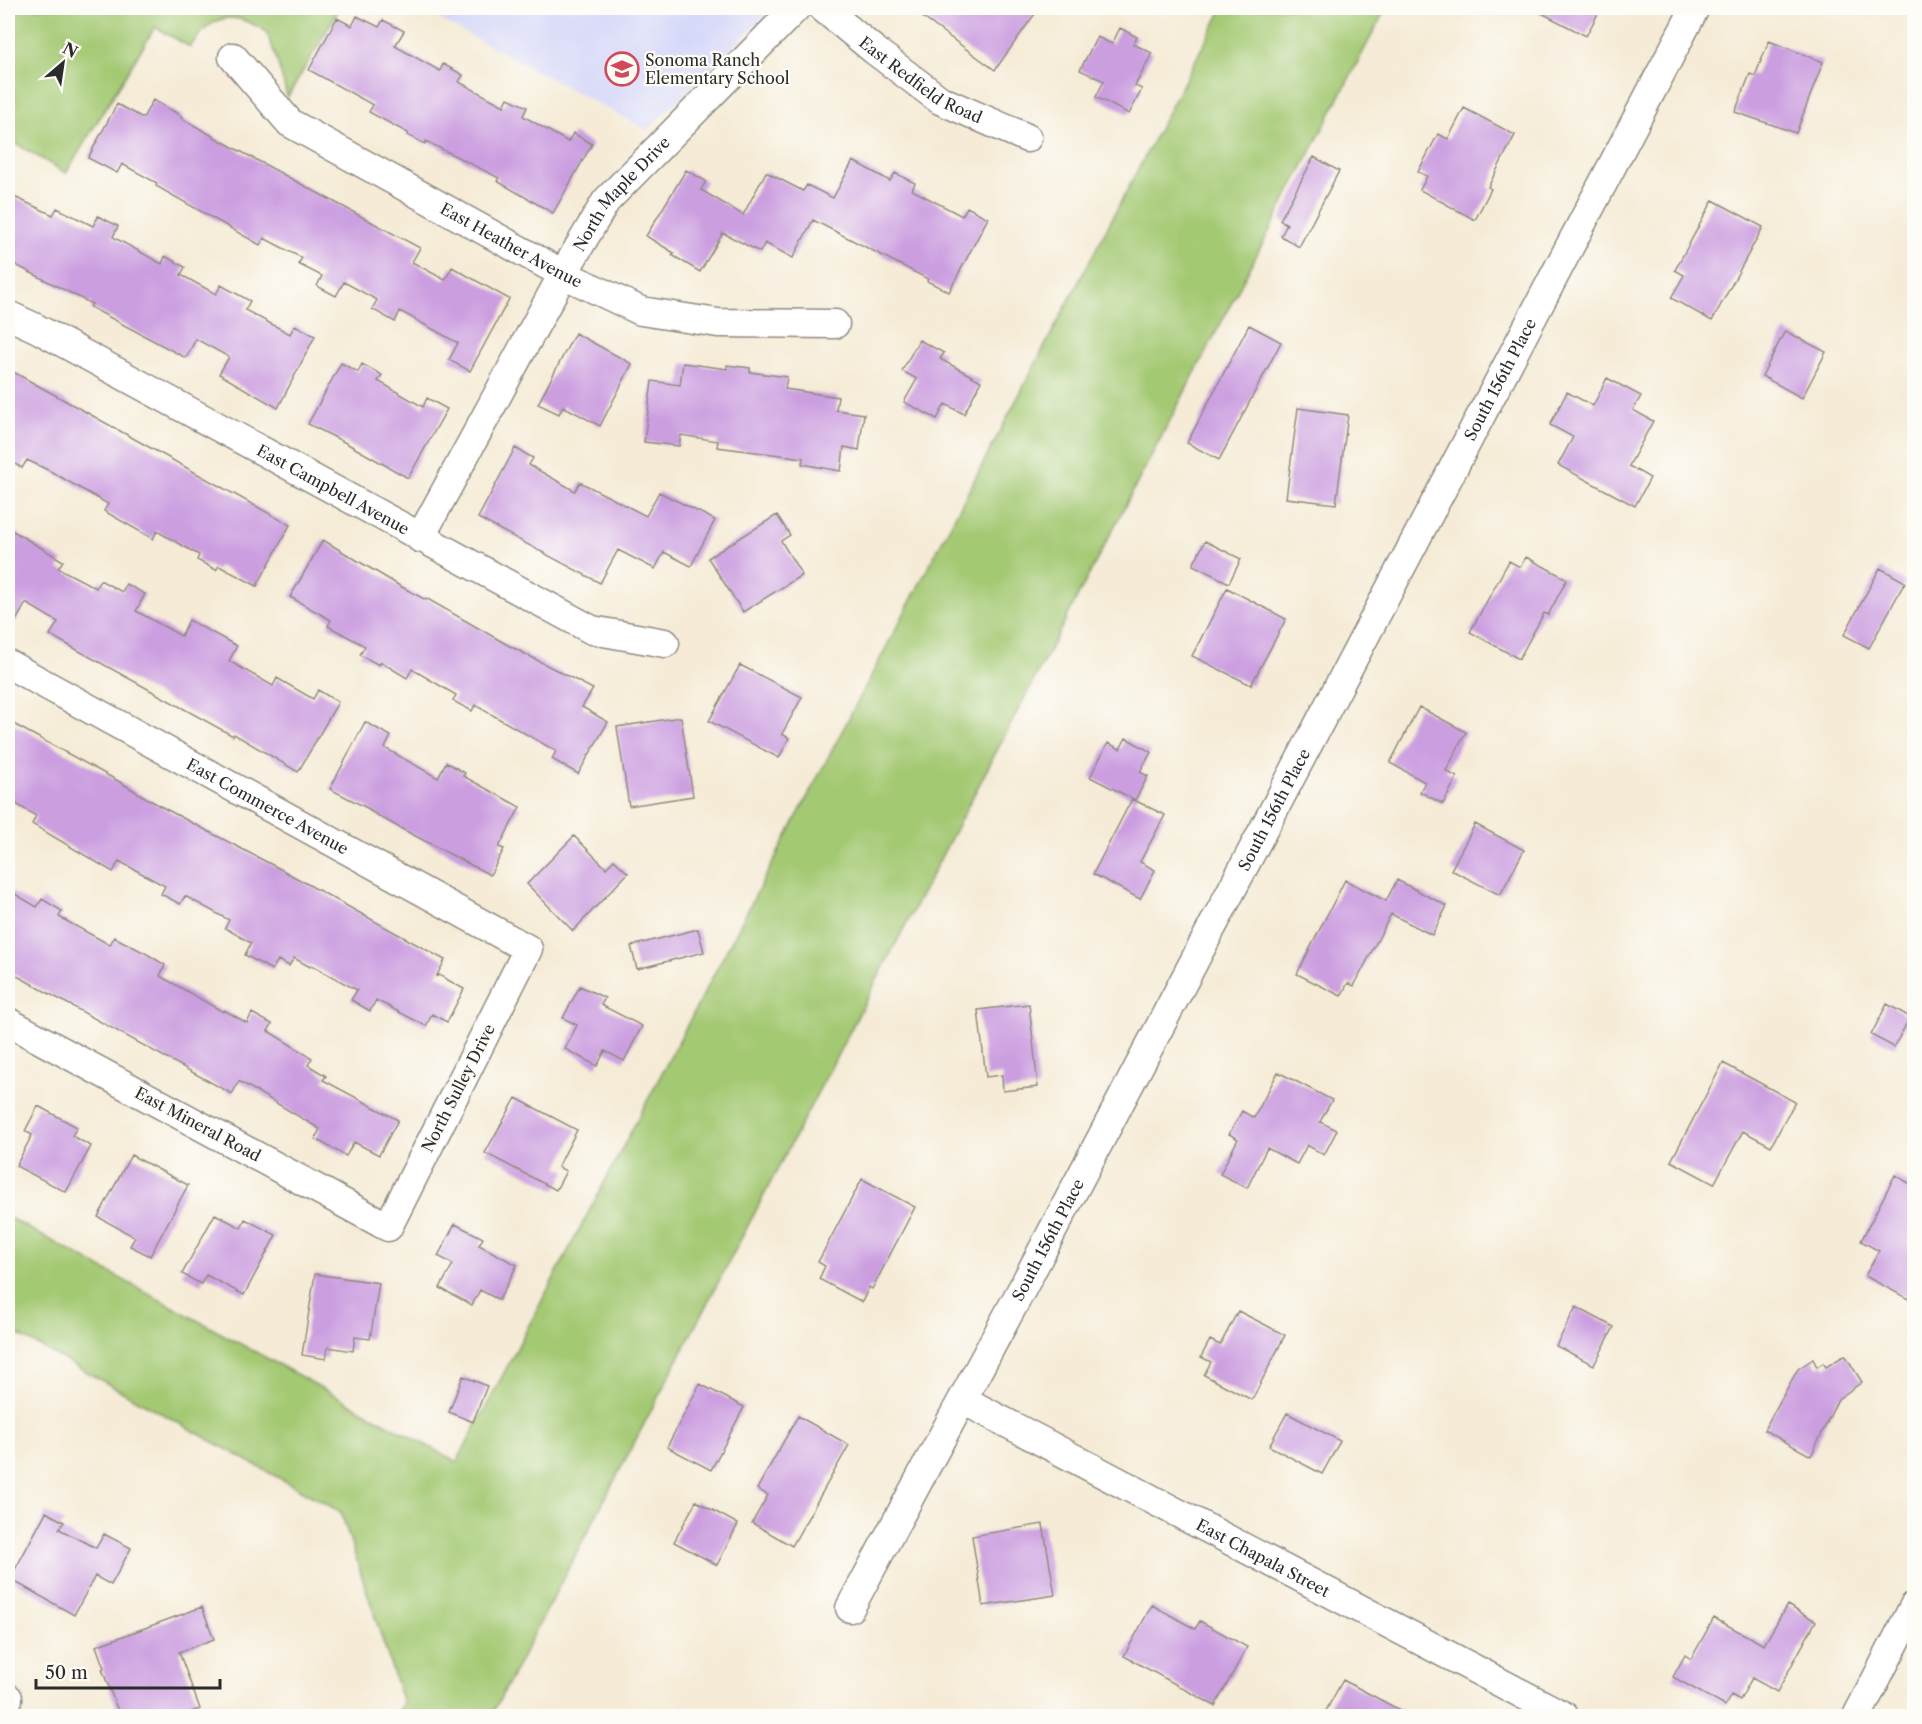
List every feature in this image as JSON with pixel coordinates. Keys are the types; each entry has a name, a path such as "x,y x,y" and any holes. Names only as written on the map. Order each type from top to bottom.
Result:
{"street":[{"name":"North Maple Drive","path":"420,538 563,274 606,201 796,8"},
{"name":"East Redfield Road","path":"823,8 940,100 1027,138"},
{"name":"South 156th Place","path":"850,1608 963,1400 1695,8"},
{"name":"East Heather Avenue","path":"233,57 290,123 563,274 641,311 718,323 835,324"},
{"name":"East Campbell Avenue","path":"8,315 36,328 592,630 665,644"},
{"name":"East Commerce Avenue","path":"8,664 528,949"},
{"name":"North Sulley Drive","path":"388,1227 528,949"},
{"name":"East Mineral Road","path":"8,1022 388,1227"},
{"name":"East Chapala Street","path":"963,1400 1564,1716"},
{"path":"1857,1716 1914,1606"}],"shaded area":[{"name":"Sonoma Ranch Elementary School","path":"419,8 773,8 647,130"}],"green space":[{"path":"8,8 340,8 287,98 271,43 261,28 238,19 222,19 208,27 190,47 155,27 66,173 8,139"},
{"path":"1223,8 1386,8 491,1716 396,1716 403,1703 341,1512 8,1329 8,1217 457,1462"}],"building":[{"path":"910,8 1039,8 995,70"},
{"path":"1532,8 1601,8 1586,36"},
{"path":"357,16 379,27 383,20 404,31 395,46 440,71 443,64 463,75 459,82 504,106 508,98 527,107 523,116 568,142 573,133 592,144 553,213 497,181 499,178 426,141 425,144 407,135 408,133 369,112 373,105 309,70 337,18 352,26"},
{"path":"1120,28 1137,37 1133,44 1152,53 1135,86 1142,89 1129,114 1096,97 1104,81 1080,70 1097,37 1112,44"},
{"path":"1769,41 1823,62 1796,133 1735,112 1750,74 1755,76"},
{"path":"153,100 225,143 420,248 412,262 445,280 452,267 509,299 470,371 449,360 458,343 400,311 395,322 372,309 377,300 344,282 336,296 317,286 322,276 298,264 302,258 264,238 260,245 122,164 117,173 88,158 117,104 143,118"},
{"path":"1464,108 1515,135 1488,187 1491,189 1475,220 1420,190 1427,176 1418,172 1438,134 1448,139"},
{"path":"1314,157 1339,171 1299,247 1281,236 1287,224 1280,220"},
{"path":"853,161 890,181 895,173 915,183 912,190 962,216 967,207 988,218 949,292 813,220 793,258 765,243 760,252 723,233 700,272 646,236 686,170 706,181 701,190 743,215 766,172 803,191 807,185 833,198"},
{"path":"8,194 53,215 57,208 93,226 98,216 118,226 113,237 162,264 165,256 185,267 181,275 216,294 221,285 250,301 245,310 290,334 295,325 315,336 278,408 219,374 229,357 196,339 186,358 90,307 92,304 8,261"},
{"path":"1713,200 1763,227 1712,321 1671,298 1684,275 1675,270"},
{"path":"1249,325 1281,342 1219,460 1187,443"},
{"path":"1785,331 1826,352 1802,398 1762,376"},
{"path":"575,333 632,364 600,426 563,406 559,414 538,404"},
{"path":"919,340 944,353 940,359 981,381 964,414 945,404 937,419 904,402 917,379 902,371"},
{"path":"341,363 358,372 362,364 382,375 378,381 423,407 427,398 447,409 408,478 308,424"},
{"path":"683,363 727,369 727,365 750,368 750,372 787,377 785,389 838,397 836,410 864,414 859,450 844,447 841,471 802,464 803,458 717,447 718,441 681,435 679,446 644,442 652,381 680,385"},
{"path":"8,369 290,525 257,586 219,566 216,570 197,560 199,555 157,531 153,539 104,511 108,504 50,471 27,460 22,468 8,460"},
{"path":"1607,378 1641,396 1633,410 1653,421 1629,466 1650,478 1635,506 1558,465 1573,437 1550,425 1567,392 1593,406"},
{"path":"1298,408 1348,415 1336,504 1286,498"},
{"path":"515,448 533,458 529,465 575,491 580,482 646,516 659,492 715,520 691,566 664,552 655,569 618,550 600,583 478,518"},
{"path":"777,515 790,535 781,541 802,575 743,612 708,558"},
{"path":"8,528 63,561 58,568 96,588 100,580 122,592 126,584 145,594 136,611 181,636 189,620 237,646 229,661 273,686 277,678 313,699 318,690 338,702 298,772 234,734 233,736 50,635 58,622 26,603 8,635"},
{"path":"323,540 400,586 593,689 582,707 608,722 578,774 552,759 556,751 475,705 472,711 453,701 456,695 412,669 407,678 381,662 379,665 360,655 365,646 328,626 331,620 290,597"},
{"path":"1205,541 1241,559 1229,583 1193,565"},
{"path":"1526,557 1567,579 1548,615 1544,613 1519,659 1470,632 1509,561 1520,567"},
{"path":"1880,568 1905,582 1869,648 1844,635"},
{"path":"1227,588 1286,619 1251,685 1192,656"},
{"path":"740,665 802,697 782,734 789,738 779,758 709,721"},
{"path":"1419,707 1466,732 1446,771 1457,777 1443,804 1420,792 1425,782 1390,763"},
{"path":"681,717 693,796 629,806 617,727"},
{"path":"8,721 445,960 436,977 439,975 464,989 447,1022 432,1014 426,1026 376,1000 370,1011 351,1000 357,990 294,958 289,966 278,960 272,970 245,955 251,943 225,928 229,920 185,896 180,904 161,894 165,886 119,861 113,872 32,824 36,816 8,799"},
{"path":"365,722 391,736 385,748 438,778 446,762 465,773 463,776 520,807 499,847 504,849 490,875 330,789"},
{"path":"1126,738 1151,752 1140,772 1148,776 1135,800 1090,777 1108,743 1120,749"},
{"path":"1132,799 1165,815 1140,862 1155,870 1140,899 1093,874"},
{"path":"1475,824 1524,850 1500,895 1451,870"},
{"path":"574,836 606,868 614,860 628,873 573,931 527,884"},
{"path":"1345,880 1386,901 1397,880 1447,906 1432,935 1391,914 1354,986 1348,983 1341,996 1297,974"},
{"path":"8,890 37,907 42,899 62,911 59,917 110,945 114,937 147,954 165,965 160,976 223,1012 224,1010 247,1023 252,1013 272,1024 268,1031 312,1058 308,1065 326,1076 323,1080 398,1120 379,1155 354,1142 346,1156 315,1139 320,1129 239,1081 232,1094 8,971"},
{"path":"698,929 704,952 637,969 631,946"},
{"path":"580,986 605,998 601,1005 642,1026 624,1061 605,1051 597,1066 565,1049 577,1025 563,1018"},
{"path":"1029,1004 1038,1087 1003,1091 1002,1075 986,1077 978,1010"},
{"path":"1887,1004 1910,1017 1894,1047 1871,1035"},
{"path":"1723,1063 1795,1102 1771,1146 1743,1131 1714,1184 1671,1161"},
{"path":"1278,1072 1332,1100 1320,1122 1337,1130 1324,1155 1307,1145 1297,1164 1267,1148 1247,1188 1220,1174 1238,1139 1229,1134 1242,1111 1254,1118"},
{"path":"516,1098 577,1130 558,1167 566,1171 556,1190 485,1153"},
{"path":"38,1106 77,1127 72,1136 91,1146 66,1192 16,1166 32,1135 25,1131"},
{"path":"131,1155 188,1185 150,1256 130,1246 135,1237 98,1217"},
{"path":"1895,1175 1914,1186 1914,1302 1865,1276 1879,1251 1861,1241"},
{"path":"862,1179 915,1207 872,1289 869,1287 862,1302 819,1279 825,1266 818,1262"},
{"path":"215,1214 241,1228 245,1219 276,1235 244,1295 206,1275 201,1284 182,1274"},
{"path":"455,1224 483,1238 479,1245 517,1265 499,1300 480,1290 472,1305 440,1288 453,1264 438,1256"},
{"path":"315,1274 379,1283 370,1339 355,1337 353,1351 328,1347 326,1359 302,1355"},
{"path":"1576,1307 1614,1327 1594,1365 1556,1346"},
{"path":"1238,1311 1285,1335 1252,1400 1204,1375 1211,1362 1201,1357 1210,1340 1220,1345"},
{"path":"1845,1355 1862,1382 1838,1399 1811,1456 1764,1430 1798,1369 1813,1359 1817,1367 1823,1363 1826,1367"},
{"path":"463,1376 487,1386 473,1422 449,1412"},
{"path":"700,1384 744,1407 711,1470 667,1447"},
{"path":"1287,1413 1340,1441 1322,1474 1269,1446"},
{"path":"798,1416 849,1445 792,1546 752,1523 768,1495 757,1489"},
{"path":"696,1501 738,1524 717,1565 674,1542"},
{"path":"46,1512 64,1522 59,1529 96,1548 104,1534 131,1548 111,1585 95,1576 74,1615 10,1579"},
{"path":"1043,1524 1055,1595 983,1606 972,1536"},
{"path":"1152,1605 1195,1629 1200,1621 1247,1647 1215,1706 1124,1656"},
{"path":"1787,1605 1816,1621 1777,1692 1752,1678 1740,1700 1731,1695 1725,1706 1673,1677 1685,1655 1691,1659 1714,1618 1764,1645"},
{"path":"202,1607 214,1639 179,1652 200,1709 179,1716 120,1716 96,1646"},
{"path":"1343,1680 1411,1716 1323,1716"}],"place":[{"name":"Sonoma Ranch Elementary School","path":"622,69"}]}
